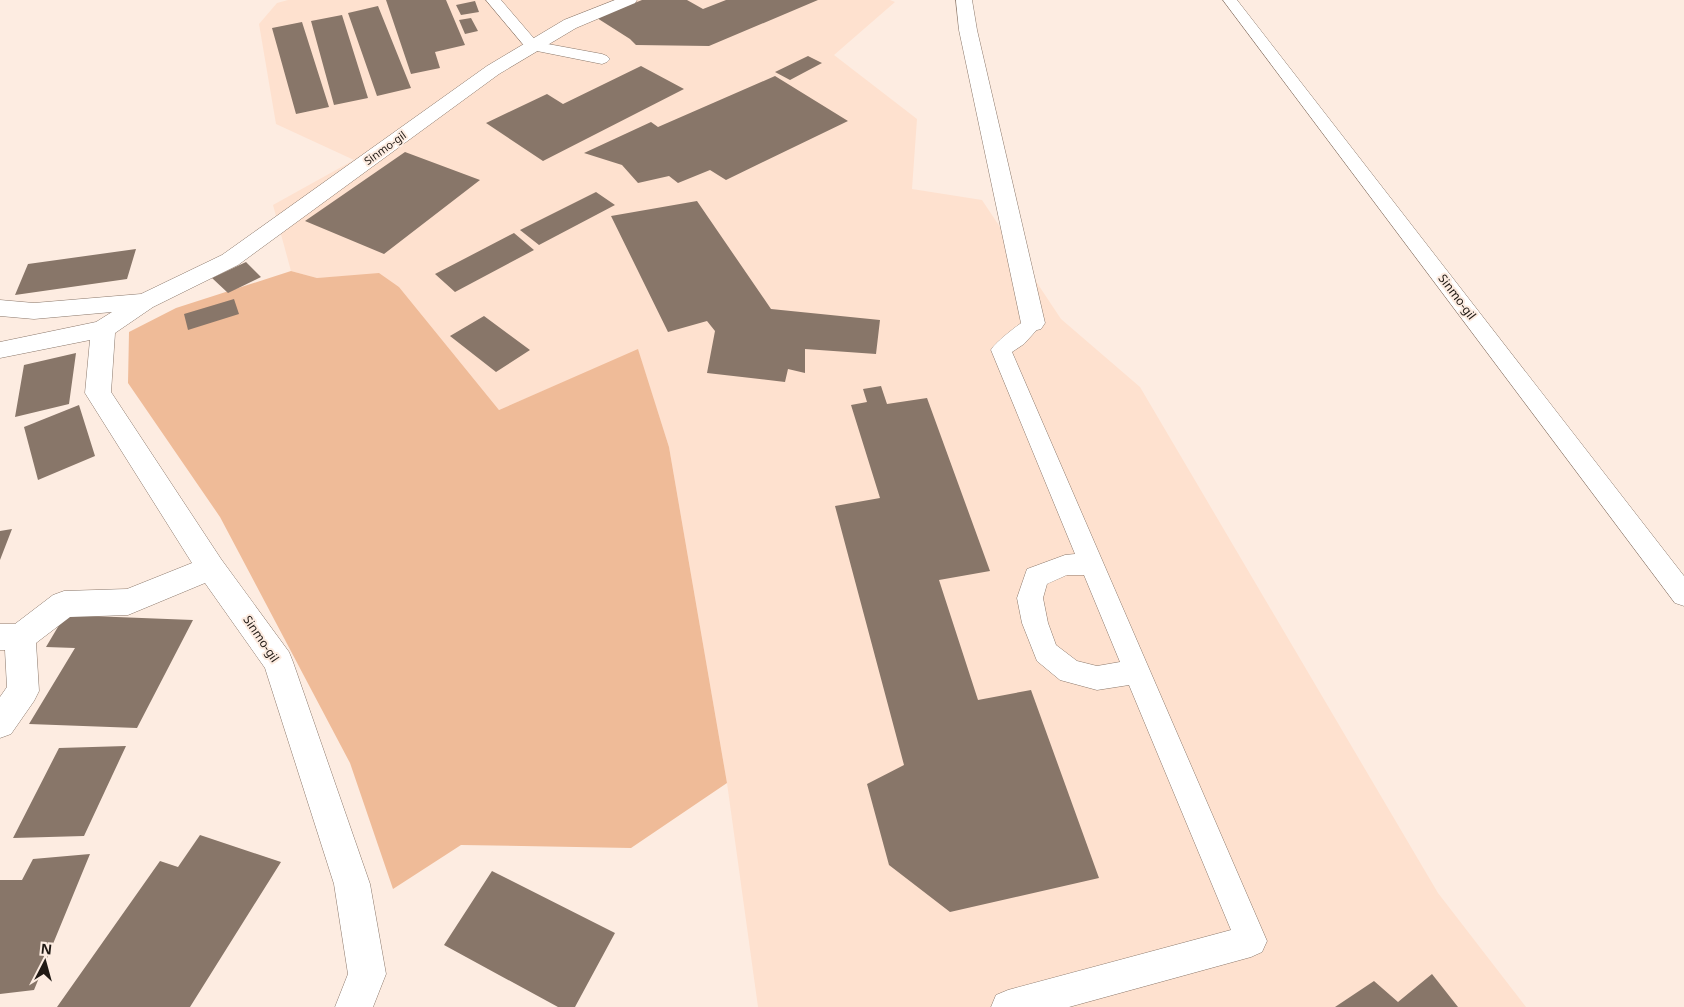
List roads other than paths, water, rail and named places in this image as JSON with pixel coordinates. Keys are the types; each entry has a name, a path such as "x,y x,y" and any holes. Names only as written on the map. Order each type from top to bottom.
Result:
{"street":[{"name":"Sinmo-gil","path":"0,350 103,329 144,302 230,260 493,70 570,24 630,0"},
{"path":"964,0 968,30 1033,323"},
{"name":"Sinmo-gil","path":"0,308 34,310 144,302"},
{"name":"Sinmo-gil","path":"103,329 98,393 211,568 278,662 352,884 367,974 354,1007"},
{"path":"0,723 23,691 10,637 64,604 128,602 211,568"}],"lane":[{"path":"493,0 532,46 602,59"},
{"name":"Sinmo-gil","path":"1230,0 1684,595"},
{"path":"1008,1007 1251,941 1001,350 1017,339 1033,323"},
{"path":"1092,564 1065,565 1036,577 1030,598 1035,623 1046,653 1070,671 1097,678 1137,672"}]}
